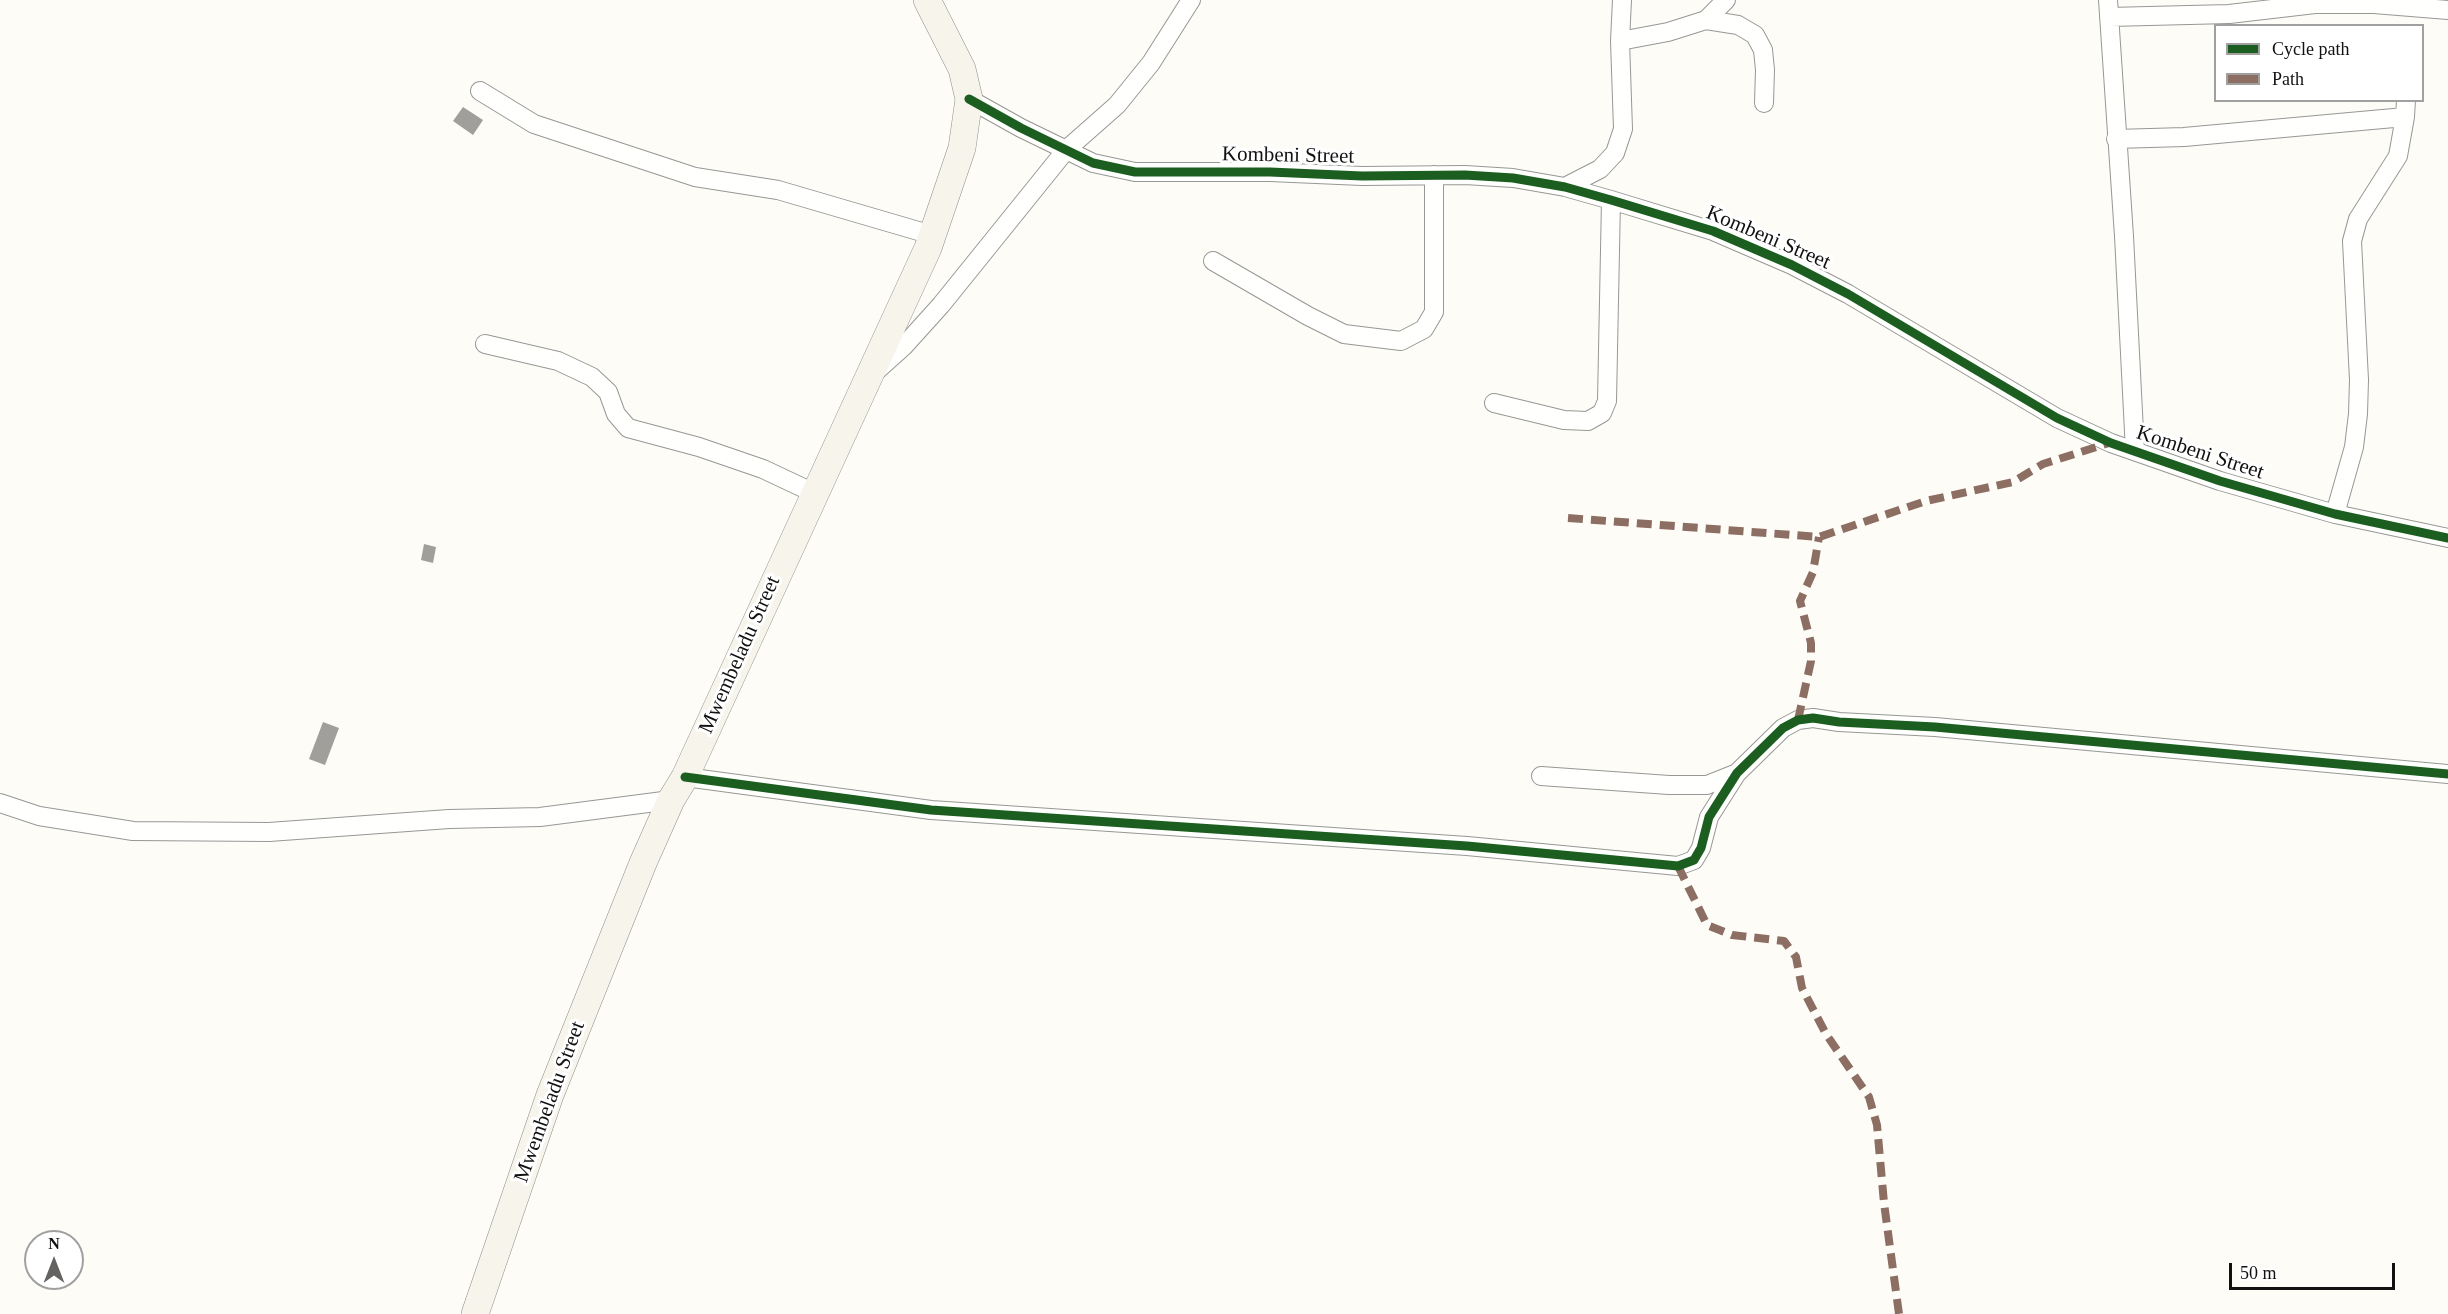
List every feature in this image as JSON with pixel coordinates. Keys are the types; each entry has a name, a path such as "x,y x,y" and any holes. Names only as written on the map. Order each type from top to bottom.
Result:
{"street":[{"name":"Mwembeladu Street","path":"475,1314 550,1095 643,863 671,800 685,777 928,248 962,148 969,99 962,69 927,0"},
{"path":"870,377 904,346 941,305 1066,150 1117,105 1151,63 1191,0"},
{"path":"1565,187 1600,169 1615,153 1623,129 1620,41 1622,0"},
{"path":"1706,20 1726,0"},
{"path":"2135,451 2109,8 2229,14 2314,4 2374,4 2409,16 2448,10"},
{"path":"1620,41 1668,32 1706,20 1738,25 1755,35 1763,50 1764,103"},
{"path":"480,91 534,124 695,177 778,190 932,234"},
{"name":"Kombeni Street","path":"969,99 1093,163 1135,172 1513,178 1565,187 1611,200 1713,231 1792,265 1848,294 2057,418 2111,443 2220,481 2335,514 2448,538"},
{"path":"2116,139 2184,136 2406,109 2398,156 2358,219 2352,241 2359,380 2358,414 2354,447 2335,514"},
{"path":"1213,261 1308,316 1344,334 1401,341 1424,329 1434,312 1434,175"},
{"path":"1494,403 1564,420 1588,421 1602,412 1607,401 1611,200"},
{"path":"485,344 558,361 592,377 608,392 616,414 628,428 699,447 764,469 814,493"},
{"path":"685,777 931,810 1467,846 1677,866 1694,860 1701,848 1709,817 1737,773 1783,728 1798,720 1813,718 2448,774"},
{"path":"1541,776 1669,785 1707,785 1737,773"},
{"path":"0,803 39,816 134,831 269,832 449,819 540,817 671,800"}],"building":[{"path":"463,107 483,120 473,135 453,121"},
{"path":"424,544 436,547 433,563 421,560"},
{"path":"323,722 339,728 325,765 309,759"}],"marked path":[{"path":"1568,518 1819,537 1926,501 2013,482 2043,464 2109,443"},
{"path":"1798,720 1811,661 1811,643 1800,601 1813,572 1819,537"},
{"path":"1678,866 1707,925 1732,935 1784,941 1796,957 1802,988 1826,1034 1869,1097 1877,1125 1884,1203 1899,1314"}],"cycle path":[{"path":"969,99 1021,128 1093,163 1135,172 1270,172 1362,176 1465,175 1513,178 1565,187 1611,200 1713,231 1792,265 1848,294 2057,418 2111,443 2220,481 2335,514 2448,538"},
{"path":"685,777 931,810 1467,846 1678,866 1694,860 1701,848 1709,817 1737,773 1783,728 1798,720 1813,718 2448,774"}]}
